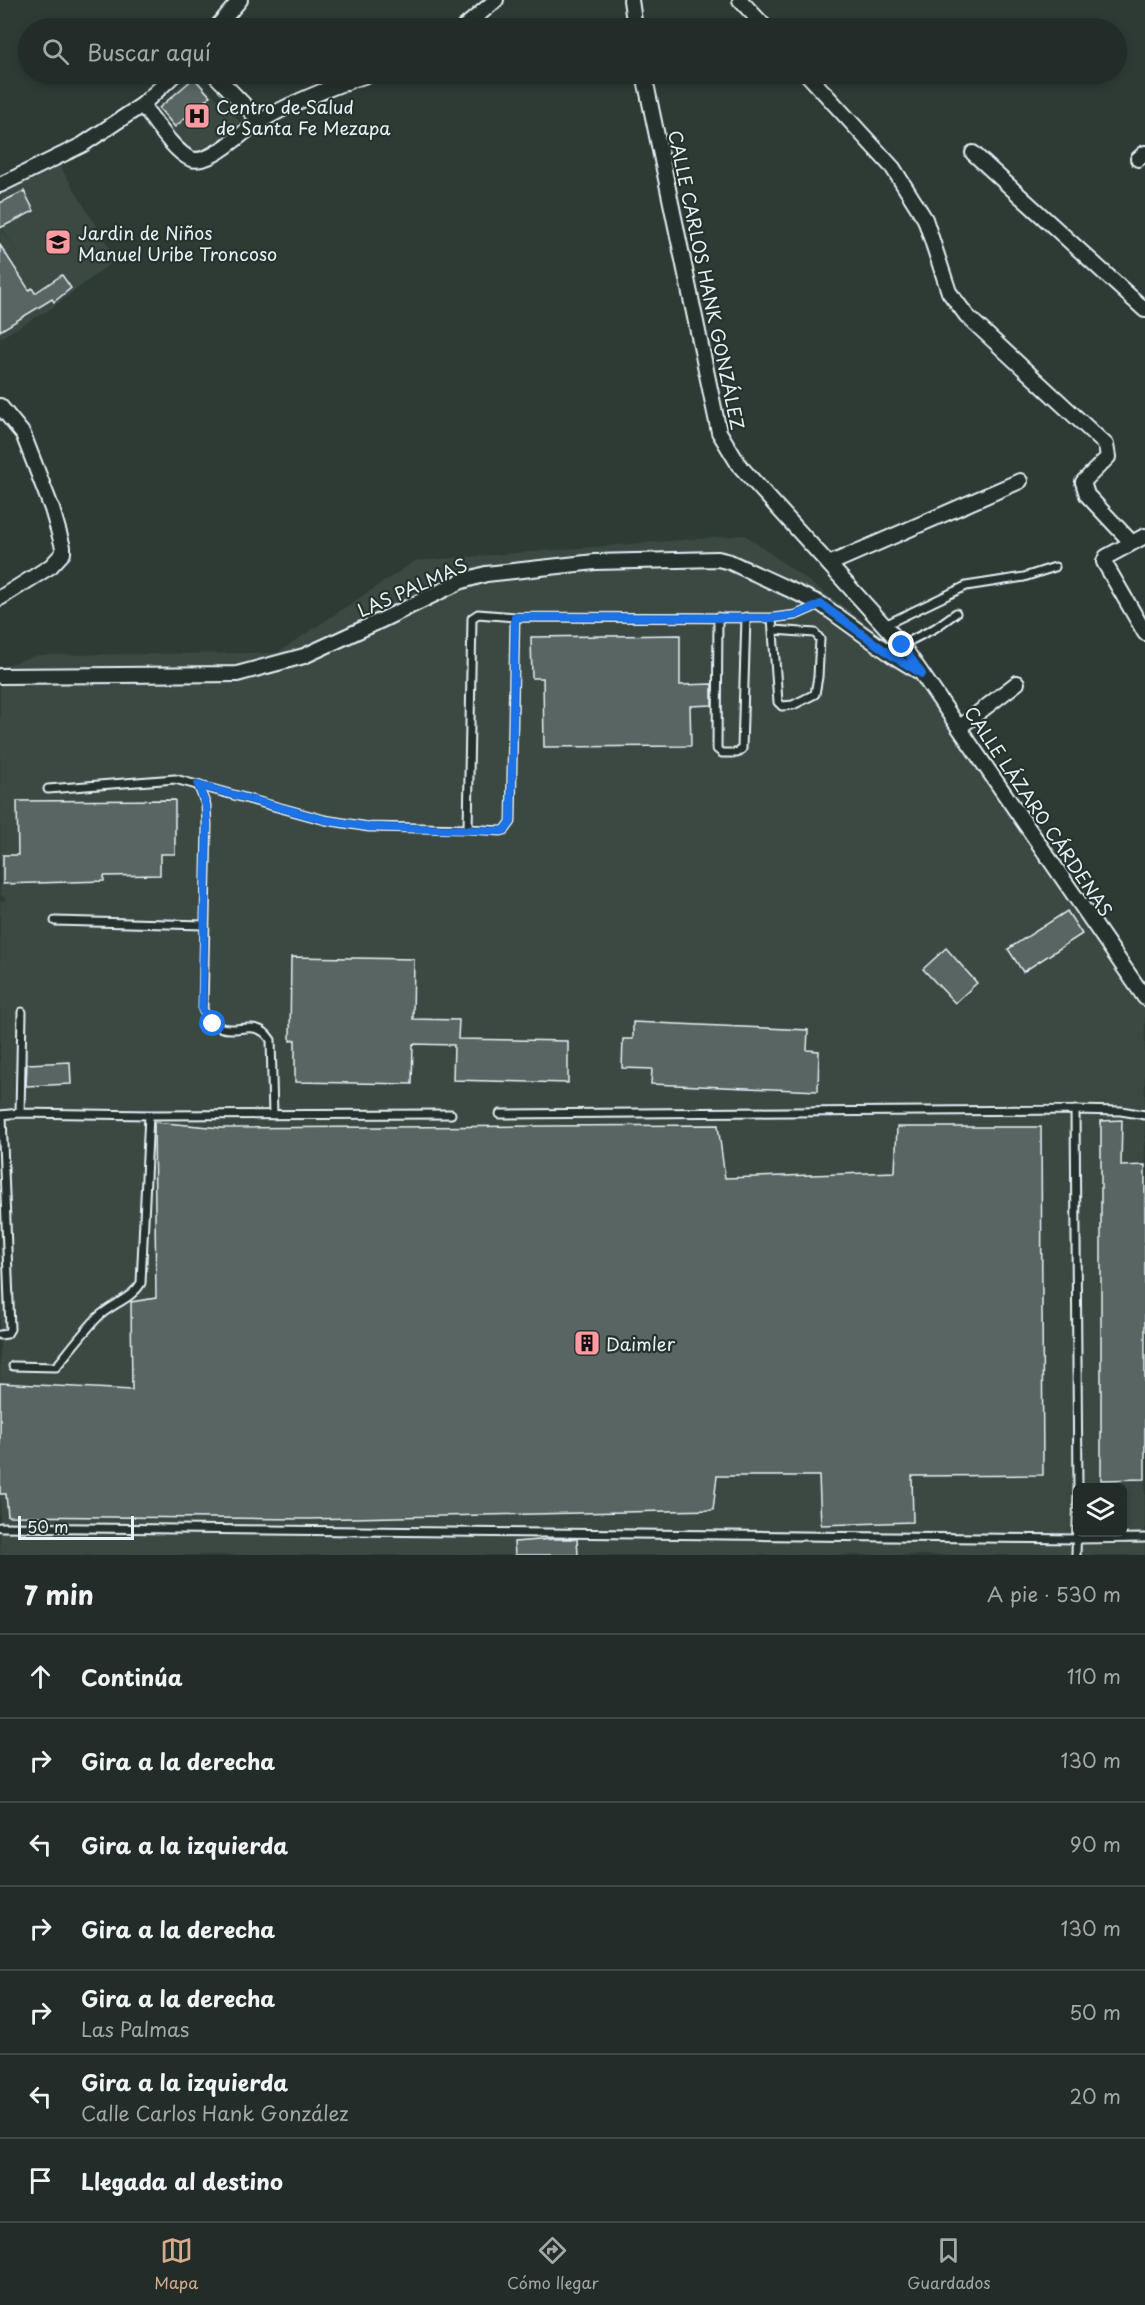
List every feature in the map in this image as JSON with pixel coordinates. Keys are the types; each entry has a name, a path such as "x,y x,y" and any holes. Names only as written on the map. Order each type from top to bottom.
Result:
{"street":[{"path":"225,18 240,0"},
{"path":"475,18 496,0"},
{"path":"631,0 634,18"},
{"path":"740,0 757,18"},
{"path":"0,185 81,145 142,105 164,84"},
{"path":"224,84 260,121"},
{"path":"142,105 179,151 192,159 207,159 260,121 339,84"},
{"name":"CALLE CARLOS HANK GONZÁLEZ","path":"646,84 719,432 739,465 885,625 922,674"},
{"path":"816,84 893,168 925,219 949,292 967,316 1106,445 1108,457 1083,482 1084,489 1132,543"},
{"path":"973,153 1145,310"},
{"path":"0,406 23,434 52,509 63,553 51,566 0,598"},
{"path":"829,564 1020,481"},
{"path":"1145,536 1106,557 1105,566 1145,633"},
{"name":"LAS PALMAS","path":"0,676 237,674 304,656 462,581 486,574 594,562 724,560 821,604 891,655 922,674"},
{"name":"CALLE LÁZARO CÁRDENAS","path":"922,674 1145,998"},
{"path":"960,728 1017,683"}],"lane":[{"path":"885,625 966,586 1024,577 1055,567"},
{"path":"468,829 471,621 478,614 515,617 772,618 796,615 821,604"},
{"path":"902,645 935,628 956,613"},
{"path":"48,789 175,779 325,820 358,825 505,830 511,822 515,617"},
{"path":"718,617 717,749 722,753 737,753 742,748 746,617"},
{"path":"772,618 778,702 782,706 793,705 814,694 818,677 820,639 815,633 774,630"},
{"path":"198,785 206,805 207,825 202,1010 213,1024 224,1030 257,1027 266,1031 271,1040 273,1115"},
{"path":"55,921 204,925"},
{"path":"20,1113 22,1012"},
{"path":"1075,1110 1078,1483"},
{"path":"500,1114 1075,1110 1145,1115"},
{"path":"0,1335 7,1334 10,1329 1,1115 20,1113 451,1114"},
{"path":"14,1366 56,1367 99,1316 132,1294 141,1283 149,1115"},
{"path":"0,1527 1145,1538"},
{"path":"1076,1555 1077,1539"}],"shaded area":[{"name":"Centro de Salud de Santa Fe Mezapa","path":"182,84 203,84 240,122 198,159 154,109"},
{"name":"Jardin de Niños Manuel Uribe Troncoso","path":"60,166 116,259 52,308 0,338 0,227 18,253 0,225 0,195"},
{"name":"Daimler","path":"745,535 899,647 1145,1004 1145,1555 0,1555 0,901 7,900 0,894 0,667 38,655 277,653 415,561"}],"building":[{"path":"187,84 199,84 210,96 175,127 159,108"},
{"path":"24,191 34,211 0,228 0,203"},
{"path":"0,245 29,290 32,288 35,293 62,275 71,288 54,302 52,299 0,331"},
{"path":"680,635 680,685 712,684 712,705 690,706 691,746 544,747 543,678 532,678 531,637"},
{"path":"175,800 175,854 160,854 160,875 104,876 104,881 3,884 3,855 18,855 17,801"},
{"path":"1067,911 1082,934 1023,972 1008,949"},
{"path":"946,948 977,983 955,1003 923,969"},
{"path":"291,957 414,959 413,1019 459,1020 458,1039 568,1041 568,1083 453,1080 454,1045 413,1044 412,1084 295,1082 295,1040 290,1041"},
{"path":"633,1022 808,1030 807,1050 819,1051 818,1091 651,1084 652,1069 622,1068 623,1039 633,1039"},
{"path":"70,1062 71,1084 26,1086 27,1064"},
{"path":"1122,1120 1121,1166 1145,1165 1145,1479 1101,1480 1101,1121"},
{"name":"Daimler","path":"154,1122 221,1128 718,1125 725,1178 895,1172 897,1127 1041,1127 1043,1475 912,1476 913,1522 821,1525 819,1476 717,1476 713,1510 309,1519 8,1516 6,1494 0,1494 0,1383 132,1390 131,1302 156,1298"},
{"path":"577,1539 578,1555 515,1555 514,1542"}],"place":[{"name":"Centro de Salud de Santa Fe Mezapa","path":"197,116"},
{"name":"Jardin de Niños Manuel Uribe Troncoso","path":"58,242"},
{"name":"Daimler","path":"587,1343"}],"route":[{"path":"213,1024 202,1010 207,825 206,805 198,785 325,820 369,827 501,831 505,830 511,822 515,617 772,618 796,615 821,604 891,655 922,674 902,645"}]}
